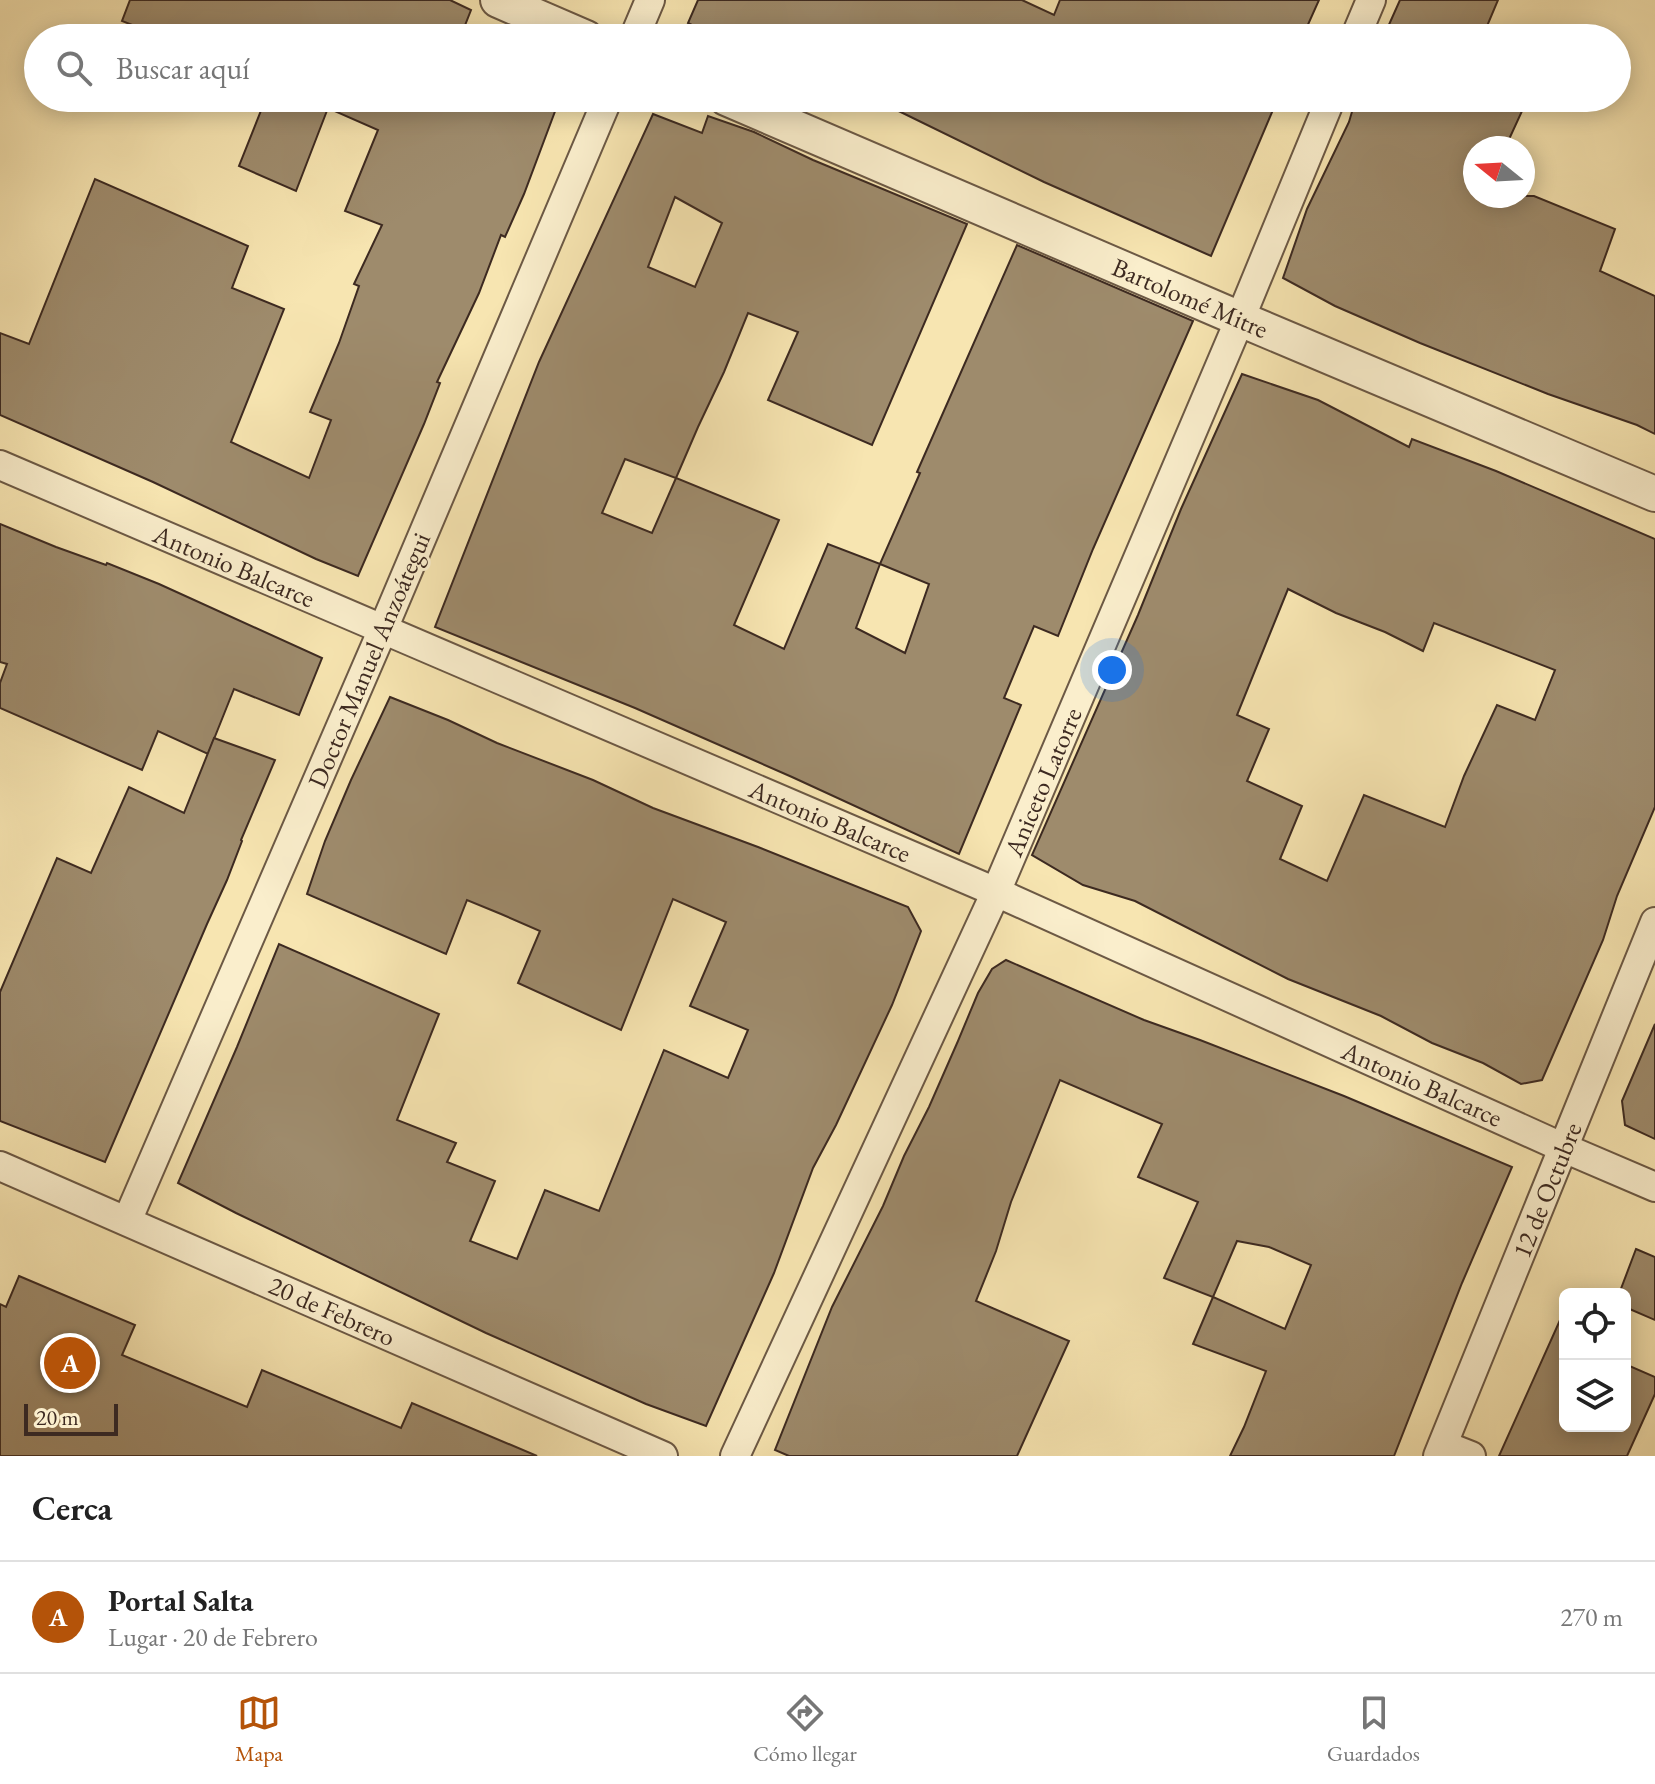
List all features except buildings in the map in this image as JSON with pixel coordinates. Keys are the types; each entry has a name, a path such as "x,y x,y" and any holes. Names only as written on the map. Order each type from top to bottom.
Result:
{"street":[{"path":"498,0 554,24"},
{"path":"640,24 650,0"},
{"path":"1361,24 1371,0"},
{"name":"Doctor Manuel Anzoátegui","path":"127,1221 602,112"},
{"name":"Bartolomé Mitre","path":"759,112 1655,494"},
{"name":"Aniceto Latorre","path":"735,1456 996,892 1325,112"},
{"name":"Antonio Balcarce","path":"0,465 996,892 1655,1187"},
{"name":"12 de Octubre","path":"1440,1450 1655,922"},
{"name":"20 de Febrero","path":"0,1166 663,1456"},
{"path":"1440,1450 1471,1456"}],"place":[{"name":"Portal Salta","path":"70,1363"}]}
